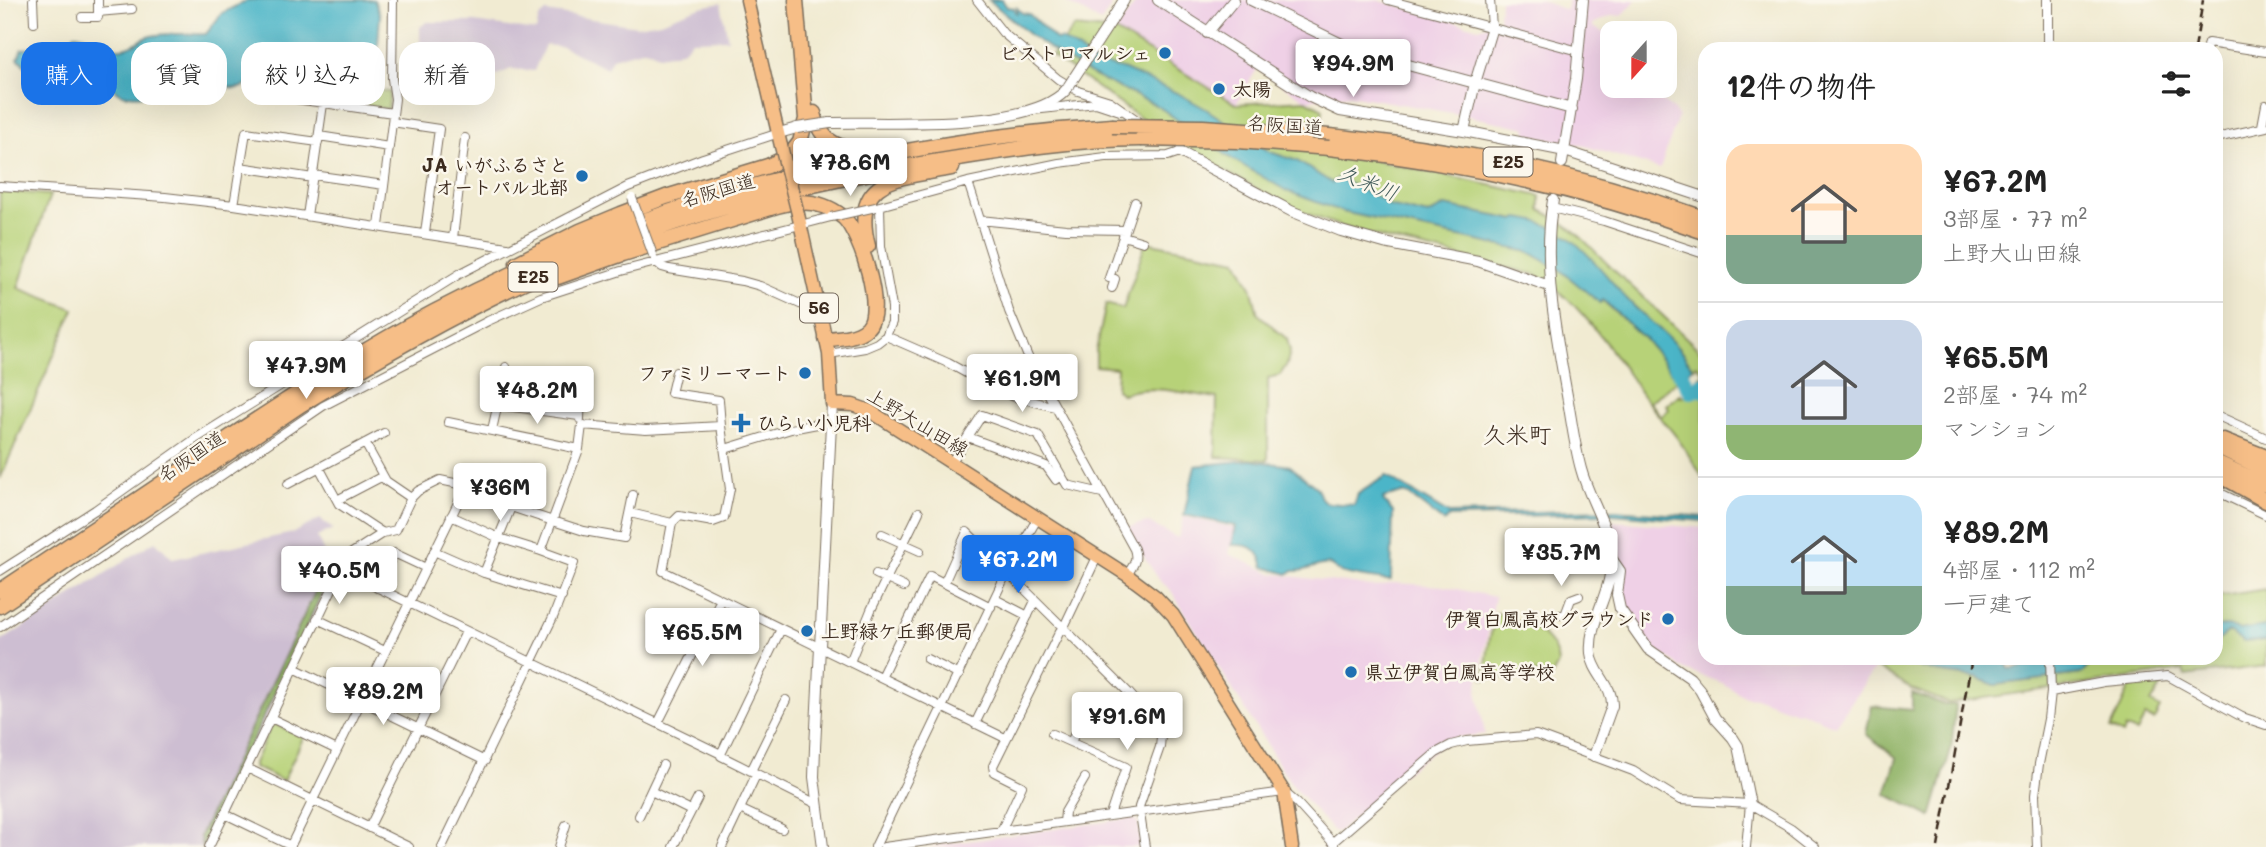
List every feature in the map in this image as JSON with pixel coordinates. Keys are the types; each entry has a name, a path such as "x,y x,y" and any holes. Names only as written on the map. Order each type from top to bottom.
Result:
{"highway":[{"path":"434,312 536,252 580,231 666,197 768,166 789,156 800,142 806,120 796,0"},
{"path":"803,0 815,118 824,136 839,146 849,150 884,149 1047,128 1070,129"},
{"name":"名阪国道","path":"0,591 295,394 434,312 500,279 584,243 691,204 747,187 898,154 1070,129 1203,127 1412,145 1495,159 1628,192 1698,216"},
{"path":"828,347 865,339 876,331 882,318 881,299 863,224 866,203 875,190 896,178 1084,141"},
{"name":"名阪国道","path":"0,606 302,404 439,324 540,274 695,216 857,175 1084,141 1238,141 1329,148 1450,164 1623,204 1698,230"},
{"path":"353,373 514,294 569,273 799,201 827,207 852,226 874,301 874,317 864,331 828,347"},
{"path":"2223,441 2266,457"},
{"path":"2223,449 2266,470"},
{"path":"2223,465 2266,485"},
{"path":"2223,477 2266,501"}],"main road":[{"name":"56","path":"747,0 828,347 832,404"},
{"name":"上野大山田線","path":"832,404 853,405 870,411 1127,575 1155,596 1173,615 1284,792 1292,847"}],"street":[{"path":"33,0 34,23"},
{"path":"82,17 98,17 97,0"},
{"path":"379,226 395,99 392,79 393,0"},
{"path":"976,0 1003,33 1058,79 1077,91 1110,101 1180,152 1291,211 1341,231 1384,243 1478,261 1549,283"},
{"path":"0,571 95,510 195,439 367,330 508,247 628,187 703,158 780,140 797,128 830,123 970,121 1045,106 1066,90 1124,0"},
{"path":"1158,0 1320,102 1340,111 1565,151 1698,195"},
{"path":"1207,33 1234,0"},
{"path":"1251,0 1356,51 1572,109"},
{"path":"1388,0 1580,51"},
{"path":"1464,131 1492,27 1490,0"},
{"path":"1562,163 1580,51 1583,0"},
{"path":"2048,0 2048,42"},
{"path":"98,12 132,9"},
{"path":"2223,45 2266,52"},
{"path":"1027,110 1096,103 1133,116"},
{"path":"307,216 323,105"},
{"path":"328,105 439,129 425,233"},
{"path":"2223,136 2264,127 2266,105"},
{"path":"234,205 246,132 389,147"},
{"path":"453,238 465,138"},
{"path":"0,627 323,406 488,321 541,297 654,258 799,219 831,216 878,206 1059,163 1106,157 1168,156 1180,152"},
{"path":"240,167 384,185"},
{"path":"968,183 1018,335 1136,555 1127,575"},
{"path":"0,186 165,197 234,205 508,247"},
{"path":"628,187 654,258 669,269 760,286 819,308"},
{"path":"1112,288 1115,279 1109,278 1135,202"},
{"path":"828,347 865,348 886,336 892,322 878,206"},
{"path":"1594,756 1612,698 1604,679 1592,662 1591,639 1607,584 1611,558 1608,536 1581,470 1549,283 1552,207 1698,252"},
{"path":"980,220 1124,233 1143,242"},
{"path":"886,336 948,363 997,390 1055,407"},
{"path":"492,430 506,367"},
{"path":"676,372 671,393 719,400 730,489 724,518 713,522 679,516 672,523 663,571 1005,738"},
{"path":"541,551 579,449 582,393"},
{"path":"823,847 814,748 821,552 833,421 832,404"},
{"path":"499,405 580,421 646,430 721,426"},
{"path":"951,463 982,415 1038,435 1067,485 1102,493"},
{"path":"2223,418 2266,438"},
{"path":"725,449 791,429 833,421"},
{"path":"448,422 579,449"},
{"path":"288,484 384,433"},
{"path":"968,437 1046,466 1056,480 1062,476"},
{"path":"365,443 383,477 411,498"},
{"path":"319,467 337,500 383,533"},
{"path":"225,814 291,846 473,472"},
{"path":"337,500 383,477"},
{"path":"209,847 341,570 344,558 383,533 396,530 411,498 418,491 440,480 466,485 511,507 584,531 624,538 634,495"},
{"path":"2223,494 2266,515"},
{"path":"484,573 511,507"},
{"path":"850,662 919,512"},
{"path":"630,513 672,523"},
{"path":"442,847 532,662 562,597 574,563 499,538 451,516"},
{"path":"875,847 1007,572 1037,519"},
{"path":"944,583 967,532 1129,693 1156,724 1161,736 1160,747 1139,807 1145,847"},
{"path":"882,534 920,551"},
{"path":"434,551 484,573 562,597"},
{"path":"377,588 394,553 426,568"},
{"path":"1001,831 1022,786 994,772 993,766 1097,557"},
{"path":"1611,558 1620,571 1617,595 1620,609 1648,649 1690,678 1700,690 1715,718 1738,746 1750,804 1746,847"},
{"path":"341,570 659,723 817,804"},
{"path":"876,574 904,587"},
{"path":"881,677 930,576 1028,616"},
{"path":"1549,615 1565,615 1571,598 1579,596"},
{"path":"659,723 720,601"},
{"path":"975,724 1035,601"},
{"path":"317,619 385,651"},
{"path":"720,754 781,629"},
{"path":"369,828 466,632"},
{"path":"928,659 959,674"},
{"path":"2037,847 2035,795 2050,689 2050,665"},
{"path":"294,668 485,761"},
{"path":"2050,689 2168,676 2242,717 2266,725"},
{"path":"1071,742 1092,699 1143,723 1148,716"},
{"path":"722,847 786,700"},
{"path":"271,719 337,750"},
{"path":"1052,734 1126,767 1110,815"},
{"path":"884,847 1284,792 1334,844 1436,753 1467,741 1536,735 1633,771 1680,800 1750,804 1791,828 1815,847"},
{"path":"639,816 663,765"},
{"path":"247,768 409,847"},
{"path":"1064,822 1065,813 1085,778"},
{"path":"651,790 691,811"},
{"path":"673,847 698,798"},
{"path":"740,809 782,829"},
{"path":"559,847 566,825"}],"shaded area":[{"path":"1062,0 1115,0 1101,22"},
{"path":"1138,0 1376,0 1479,28 1499,21 1500,0 1540,0 1566,10 1568,0 1636,0 1622,16 1613,15 1593,24 1593,27 1600,30 1600,98 1657,98 1674,110 1678,117 1660,169 1585,146 1526,134 1527,128 1458,114 1349,95 1306,100 1257,69 1236,104 1115,31"},
{"path":"721,3 728,39 692,40 683,50 671,54 659,55 645,49 612,58 607,68 563,47 545,45 534,71 511,69 495,76 495,42 420,42 420,27 427,22 474,22 536,31 539,18 546,12 637,26 660,22 701,7"},
{"name":"県立伊賀白鳳高等学校","path":"1184,517 1235,528 1229,554 1274,574 1376,587 1393,583 1443,586 1495,597 1477,690 1485,734 1458,737 1442,744 1400,776 1338,832 1333,831 1292,785 1170,589 1160,581 1125,528 1147,522 1178,538"},
{"path":"320,519 333,529 317,537 334,574 206,847 0,847 0,642 155,541 173,559 293,533"},
{"name":"伊賀白鳳高校グラウンド","path":"1610,521 1698,528 1698,665 1872,665 1874,669 1835,726 1800,711 1746,697 1720,682 1685,670 1651,646 1624,607 1622,593 1625,575"},
{"path":"1133,818 1138,822 1142,847 926,847"}],"green space":[{"path":"1074,27 1115,31 1236,104 1306,100 1323,109 1321,123 1328,150 1540,196 1540,210 1581,237 1698,349 1698,366 1693,368 1679,349 1627,299 1516,220 1445,206 1428,215 1389,206 1381,199 1338,178 1332,183 1297,161 1270,152 1206,109 1125,70 1099,63 1064,41"},
{"path":"1055,52 1092,75 1158,106 1232,159 1343,212 1529,252 1559,269 1600,302 1602,300 1645,339 1678,380 1650,402 1661,416 1669,409 1666,405 1680,394 1682,397 1691,391 1698,392 1698,471 1678,439 1645,399 1594,327 1566,298 1534,274 1390,240 1340,226 1292,208 1186,150 1052,56"},
{"path":"385,91 390,92 388,109 357,105 385,105"},
{"path":"0,191 50,195 18,288 74,309 0,479"},
{"path":"1146,242 1237,260 1251,287 1258,314 1287,339 1290,351 1287,364 1280,375 1268,378 1268,460 1216,457 1217,398 1157,389 1122,394 1116,389 1117,368 1096,366 1096,351 1106,304 1123,309"},
{"path":"326,569 332,571 202,847 200,836"},
{"path":"2266,589 2266,626 2239,630 2223,626 2223,596"},
{"path":"1497,613 1545,636 1556,653 1558,664 1551,677 1524,670 1522,676 1484,679 1490,637"},
{"path":"2229,632 2244,642 2266,640 2266,666 2185,676 2183,670 1949,703 1912,689 1873,665 1913,665 1936,672 1977,678 1995,685 2081,674 2090,665 2223,665 2223,637"},
{"path":"2165,680 2151,703 2160,708 2154,720 2145,716 2137,732 2126,728 2123,734 2111,728 2132,683"},
{"path":"1912,693 1946,705 1956,705 1951,749 1931,817 1886,794 1897,758 1866,734 1872,706 1912,710"},
{"path":"271,725 304,736 283,781 254,767"}],"water":[{"path":"248,0 374,0 380,15 378,42 241,42 241,87 230,88 227,87 227,42 137,42 158,35 206,34 222,13"},
{"path":"989,0 1002,0 1007,7 1014,8 1015,12 1017,13 1017,8 1022,13 1029,14 1056,40 1061,39 1099,63 1125,70 1179,94 1270,152 1297,161 1332,183 1338,178 1381,199 1389,206 1428,215 1445,206 1515,220 1518,218 1537,221 1553,228 1567,236 1592,259 1633,305 1671,341 1693,368 1678,380 1645,339 1603,300 1600,303 1559,269 1529,252 1343,212 1287,191 1232,159 1158,106 1092,75 1055,52 1031,36"},
{"path":"75,34 99,42 59,42 71,39"},
{"path":"131,45 131,96 117,91 117,48"},
{"path":"1250,460 1290,466 1317,488 1326,503 1354,505 1358,494 1386,476 1449,514 1613,510 1698,517 1698,521 1612,514 1449,517 1444,522 1409,495 1402,493 1383,498 1393,512 1391,580 1338,571 1328,564 1288,574 1264,567 1253,548 1232,545 1236,526 1184,515 1195,466"},
{"path":"2223,626 2239,630 2266,626 2266,640 2244,642 2229,632 2223,637"},
{"path":"1913,665 2007,665 2009,669 2041,665 2090,665 2081,674 1995,685 1977,678 1936,672"}],"waterway":[{"name":"久米川","path":"1672,358 1691,391 1698,387"}],"railway":[{"path":"2196,42 2203,0"},
{"path":"1938,847 1971,665"}],"place":[{"name":"ビストロマルシェ","path":"1165,53"},
{"name":"太陽","path":"1219,89"},
{"name":"JA いがふるさと オートパル北部","path":"582,176"},
{"name":"ファミリーマート","path":"805,373"},
{"name":"ひらい小児科","path":"741,423"},
{"name":"伊賀白鳳高校グラウンド","path":"1668,619"},
{"name":"上野緑ケ丘郵便局","path":"807,631"},
{"name":"県立伊賀白鳳高等学校","path":"1351,672"}],"district":[{"name":"久米町","path":"1517,435"}]}
